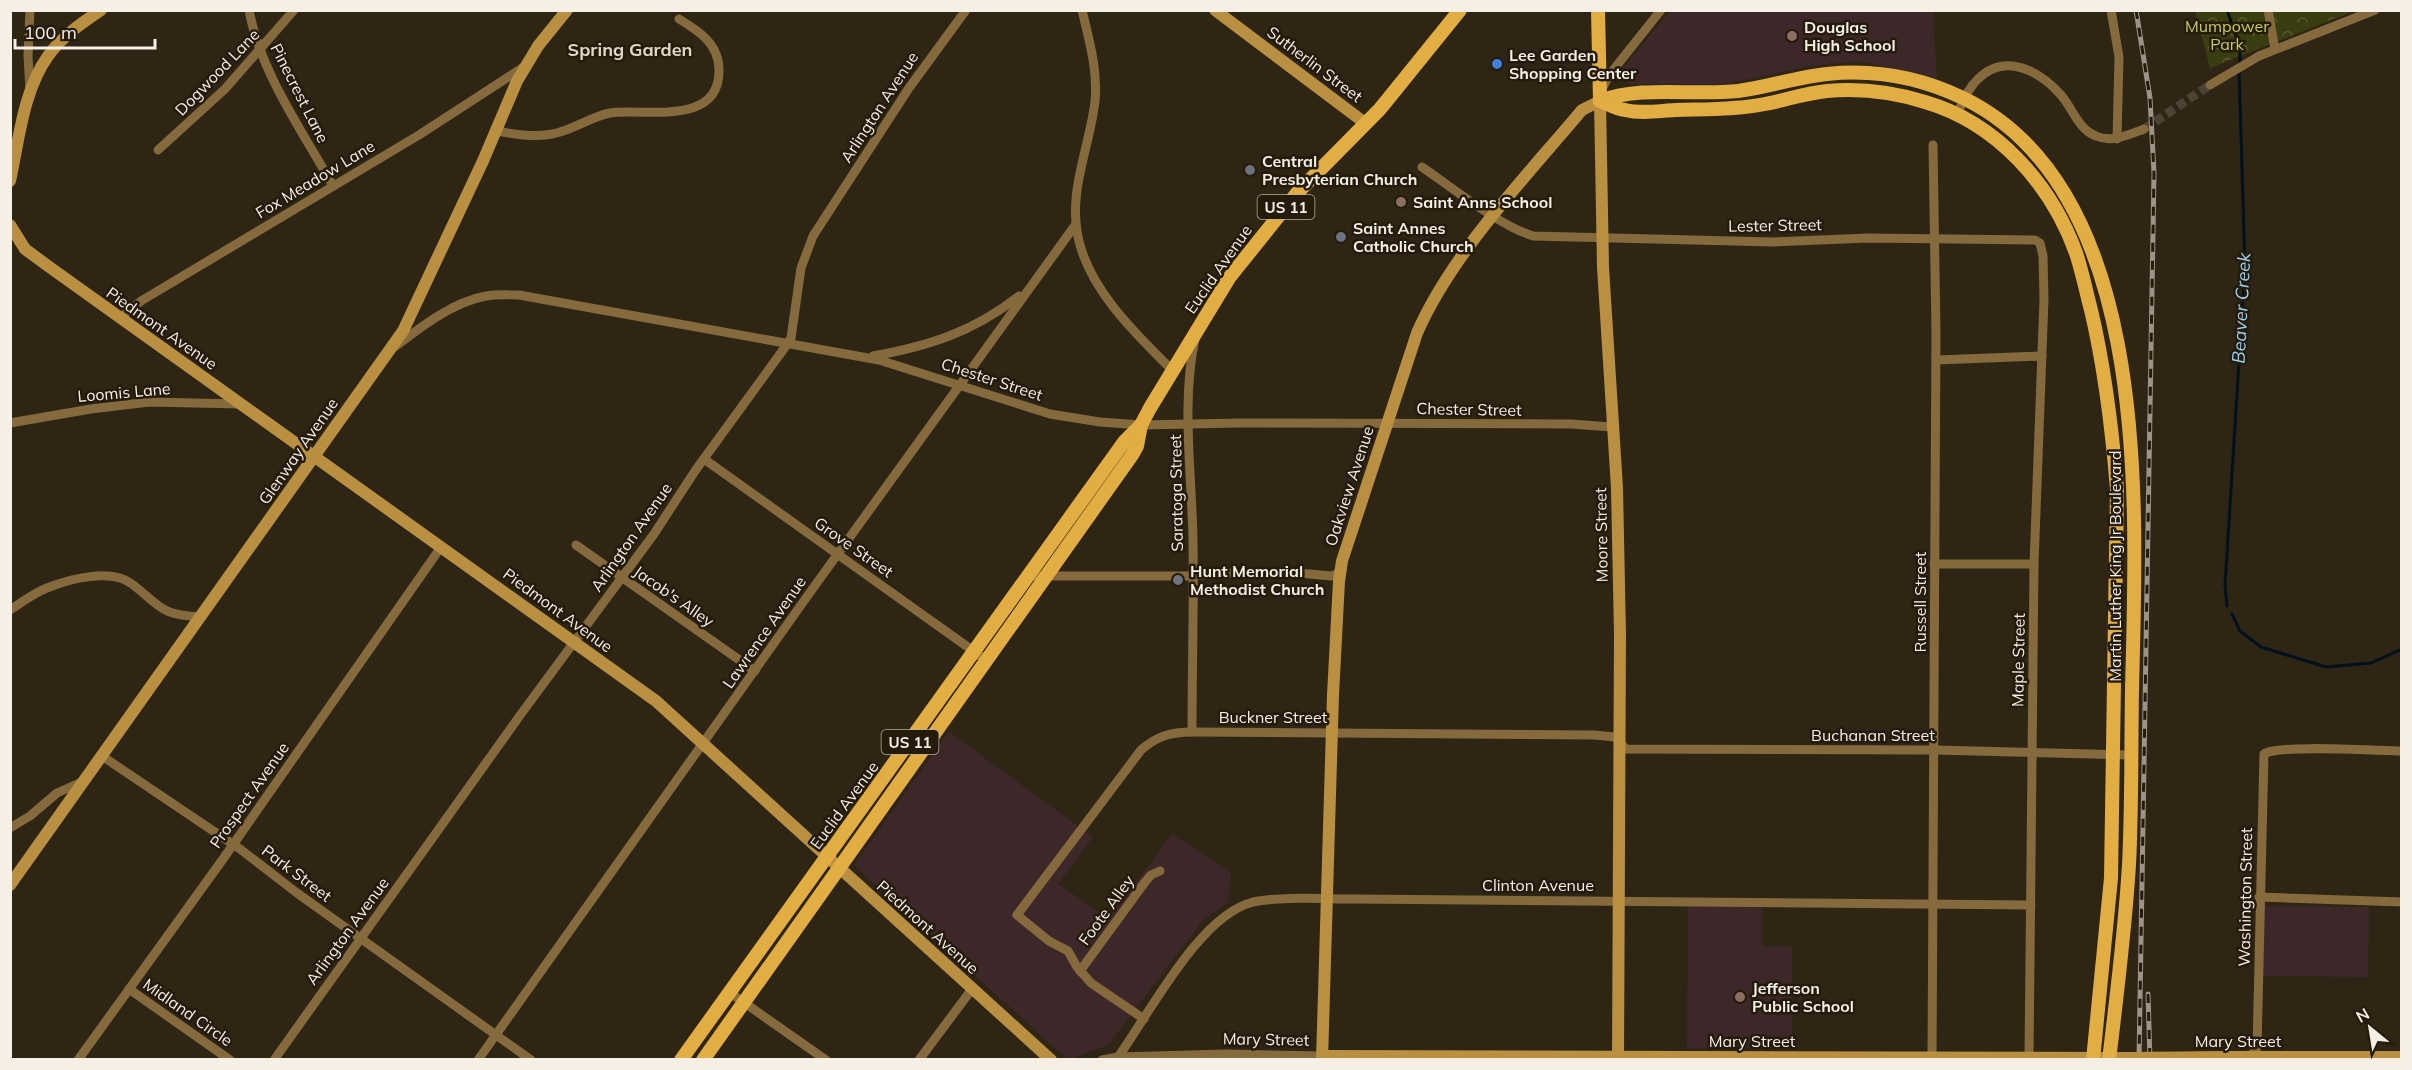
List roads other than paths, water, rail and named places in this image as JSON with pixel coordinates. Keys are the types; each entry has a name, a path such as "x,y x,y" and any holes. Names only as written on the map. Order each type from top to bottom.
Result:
{"main road":[{"name":"Euclid Avenue","path":"704,1059 841,869 852,849 937,729 1030,576 1089,503 1132,455 1137,447 1141,425 1198,326 1229,278 1273,221 1365,123 1460,10"},
{"name":"Moore Street","path":"1598,10 1600,100"},
{"name":"Martin Luther King Jr Boulevard","path":"1600,100 1625,93 1734,91 1850,72 1895,76 1918,81 1965,99 1985,110 2022,140 2040,158 2063,188 2086,234 2110,316 2128,409 2134,480 2129,863 2123,950 2110,1058"},
{"name":"Martin Luther King Jr Boulevard","path":"1600,100 1624,110 1642,112 1738,108 1817,92 1849,90 1894,94 1936,105 1957,114 1990,135 2024,165 2048,195 2062,220 2077,256 2101,351 2113,434 2118,522 2111,888 2093,1058"},
{"name":"Euclid Avenue","path":"681,1059 926,720 1046,576 1089,503"}],"street":[{"path":"30,10 28,56 30,92"},
{"path":"10,181 30,92 46,58 58,43 101,10"},
{"name":"Pinecrest Lane","path":"249,10 260,51 333,186"},
{"name":"Dogwood Lane","path":"158,150 206,108 260,51 294,10"},
{"name":"Glenway Avenue","path":"10,885 403,331 525,66 567,10"},
{"name":"Arlington Avenue","path":"274,1059 788,343 791,338 800,274 813,236 914,80 966,10"},
{"path":"1082,10 1091,48 1096,88 1078,184 1076,224 1083,254 1098,284 1110,301 1172,370"},
{"name":"Sutherlin Street","path":"1215,10 1365,123"},
{"path":"1600,100 1610,74 1661,10"},
{"path":"2111,10 2118,57 2117,139"},
{"path":"2268,10 2274,50"},
{"path":"2210,85 2243,64 2375,10"},
{"path":"496,131 522,136 540,136 565,131 610,114 672,112 703,103 710,96 718,81 718,58 709,41 700,32 679,19"},
{"path":"1957,114 1971,87 1985,72 2006,65 2024,67 2052,86 2086,130 2102,138 2117,139 2144,129"},
{"name":"Fox Meadow Lane","path":"120,318 141,301 419,135 525,66"},
{"name":"Oakview Avenue","path":"1323,1058 1332,732 1340,573 1387,424 1427,309 1452,269 1494,216 1582,110 1600,100"},
{"name":"Moore Street","path":"1600,100 1602,239 1617,488 1620,634 1618,1058"},
{"name":"Russell Street","path":"1932,1058 1936,360 1933,145"},
{"path":"1422,167 1494,216"},
{"name":"Lester Street","path":"1494,216 1521,233 1533,236 1773,243 1868,238 2035,240 2041,245 2043,263"},
{"name":"Lawrence Avenue","path":"478,1059 837,554 1076,224"},
{"name":"Piedmont Avenue","path":"12,231 33,255 656,701 1051,1059"},
{"name":"Maple Street","path":"2029,1057 2034,564 2043,263"},
{"path":"867,357 917,348 958,333 1007,306 1030,286"},
{"name":"Chester Street","path":"386,355 413,332 463,303 498,294 532,297 867,357 936,376 1050,414 1141,425 1571,424 1612,427"},
{"name":"Saratoga Street","path":"1192,732 1190,373 1198,326"},
{"path":"1936,360 2042,356"},
{"name":"Loomis Lane","path":"10,423 148,402 242,404"},
{"name":"Grove Street","path":"704,459 981,656"},
{"name":"Jacob's Alley","path":"576,545 755,671"},
{"name":"Prospect Avenue","path":"78,1059 233,844 441,547"},
{"path":"1934,564 2034,564"},
{"path":"1030,576 1192,576 1252,573 1330,576 1340,573"},
{"path":"10,610 46,588 102,574 112,575 132,584 164,611 182,616 201,617"},
{"path":"926,720 937,729"},
{"name":"Buckner Street","path":"1080,971 1068,951 1019,919 1018,913 1141,750 1165,735 1192,732 1332,732 1594,735 1615,737 1618,741"},
{"name":"Buchanan Street","path":"1618,741 1626,749 1934,750 2131,754"},
{"name":"Washington Street","path":"2248,1059 2257,1048 2264,754 2286,750 2402,751"},
{"name":"Park Street","path":"102,756 233,844 531,1059"},
{"path":"10,828 30,816 57,793 86,780"},
{"name":"Foote Alley","path":"1080,971 1145,882 1151,875 1160,871"},
{"path":"2259,897 2402,902"},
{"name":"Clinton Avenue","path":"1117,1058 1199,941 1226,915 1256,902 1328,899 2031,905"},
{"path":"1080,971 1091,983 1144,1019"},
{"name":"Midland Circle","path":"129,989 230,1059"},
{"path":"920,1059 972,989"},
{"path":"729,992 826,1059"},
{"name":"Mary Street","path":"1102,1059 1211,1057 1774,1059 2402,1057"}],"waterway":[{"name":"Beaver Creek","path":"2227,10 2240,47 2240,64"},
{"name":"Beaver Creek","path":"2227,606 2225,585 2245,266 2239,70"},
{"name":"Beaver Creek","path":"2232,614 2240,631 2261,647 2326,667 2371,663 2402,649"}],"tunnel":[{"path":"2144,129 2210,85"}],"railway":[{"path":"2136,10 2150,98 2154,173 2139,1060"},
{"path":"2148,994 2150,1060"}],"place":[{"name":"Douglas High School","path":"1792,36"},
{"name":"Lee Garden Shopping Center","path":"1497,64"},
{"name":"Central Presbyterian Church","path":"1250,170"},
{"name":"Saint Anns School","path":"1401,202"},
{"name":"Saint Annes Catholic Church","path":"1341,237"},
{"name":"Hunt Memorial Methodist Church","path":"1178,580"},
{"name":"Jefferson Public School","path":"1740,997"}],"district":[{"name":"Spring Garden","path":"630,49"}],"park label":[{"name":"Mumpower Park","path":"2227,35"}]}
